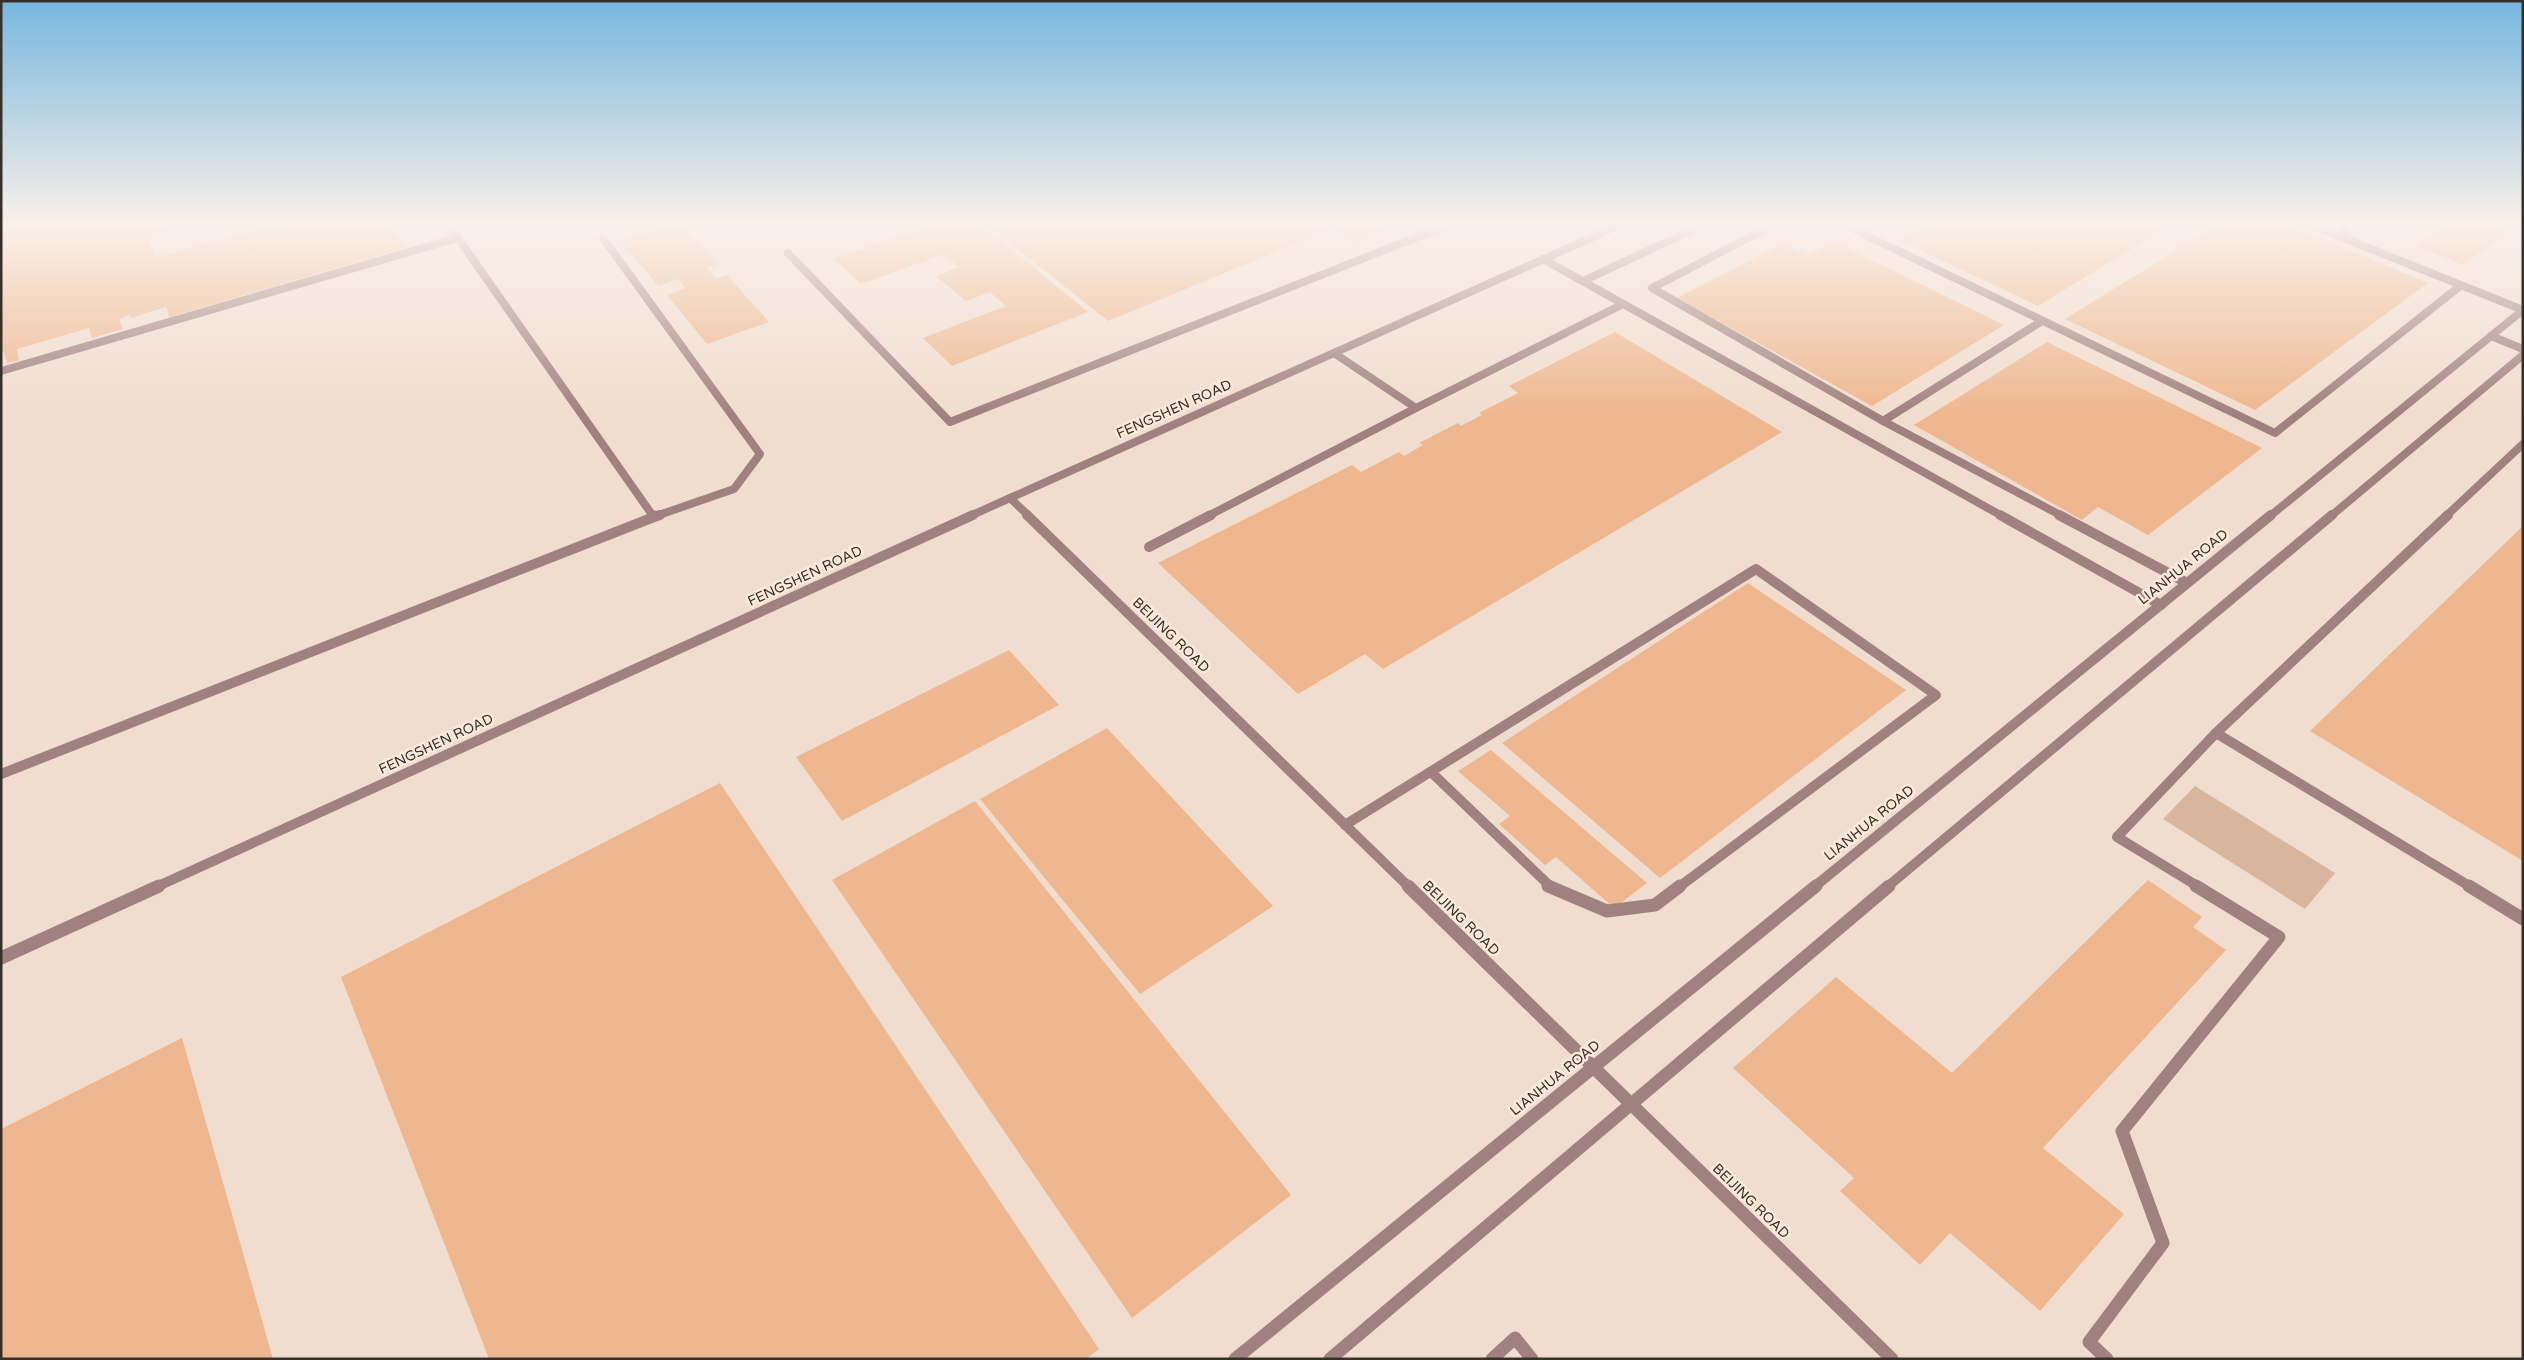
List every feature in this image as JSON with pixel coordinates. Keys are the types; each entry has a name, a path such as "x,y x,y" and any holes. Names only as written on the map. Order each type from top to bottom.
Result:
{"street":[{"path":"1,371 287,287"},
{"path":"492,287 654,517"},
{"path":"1,774 654,517 734,489 760,454 639,287"},
{"path":"821,287 950,422 1290,287"},
{"name":"FENGSHEN ROAD","path":"1,958 1010,498 1480,287"},
{"path":"1594,287 2161,605"},
{"path":"1653,287 1883,421 2188,583"},
{"path":"1973,287 2275,433 2458,287"},
{"path":"2464,287 2523,310"},
{"path":"1150,547 1416,408 1623,304"},
{"name":"LIANHUA ROAD","path":"1235,1359 2523,310"},
{"path":"1883,421 2042,321"},
{"path":"2491,336 2523,349"},
{"path":"1334,353 1416,408"},
{"path":"1330,1359 1630,1103 2523,355"},
{"path":"2107,1359 2089,1342 2164,1243 2122,1131 2279,937 2117,837 2216,733 2523,444"},
{"name":"BEIJING ROAD","path":"1010,498 1892,1359"},
{"path":"1345,825 1756,569 1936,694 1655,905 1606,911 1548,886 1431,772"},
{"path":"2216,733 2523,918"},
{"path":"1492,1359 1515,1338 1532,1359"}],"shaded area":[{"path":"2195,786 2335,873 2305,909 2163,819"}],"building":[{"path":"1,287 271,287 170,317 166,307 131,318 130,315 119,319 123,329 92,338 89,328 17,349 19,360 7,363 4,352 1,352"},
{"path":"738,287 769,322 707,344 667,295 685,288"},
{"path":"950,287 1058,287 1088,312 952,366 923,338 1006,306 990,292 966,301"},
{"path":"1066,287 1189,287 1108,321"},
{"path":"1697,287 1927,287 2004,325 1872,406 1677,298"},
{"path":"1999,287 2068,287 2038,306"},
{"path":"2116,287 2422,287 2255,410 2065,319"},
{"path":"1615,332 1782,432 1383,669 1365,654 1298,694 1158,563 1352,465 1361,472 1399,452 1404,456 1423,445 1419,443 1458,423 1461,426 1482,415 1479,413 1518,393 1509,386"},
{"path":"2047,342 2262,448 2148,535 2098,507 2082,520 1914,425"},
{"path":"2523,526 2523,861 2310,731"},
{"path":"1748,583 1906,690 1660,878 1502,743"},
{"path":"1009,650 1059,705 842,821 796,757"},
{"path":"1107,728 1273,906 1140,994 980,799"},
{"path":"1491,750 1647,883 1614,908 1556,857 1545,865 1499,824 1510,816 1458,771"},
{"path":"720,783 1099,1349 1086,1359 489,1359 341,977"},
{"path":"975,801 1291,1195 1132,1318 832,880"},
{"path":"2148,880 2202,917 2193,927 2226,950 2043,1148 2124,1214 2040,1311 1950,1233 1920,1265 1840,1191 1854,1178 1733,1068 1836,977 1952,1073"},
{"path":"182,1038 273,1359 1,1359 1,1129"}]}
